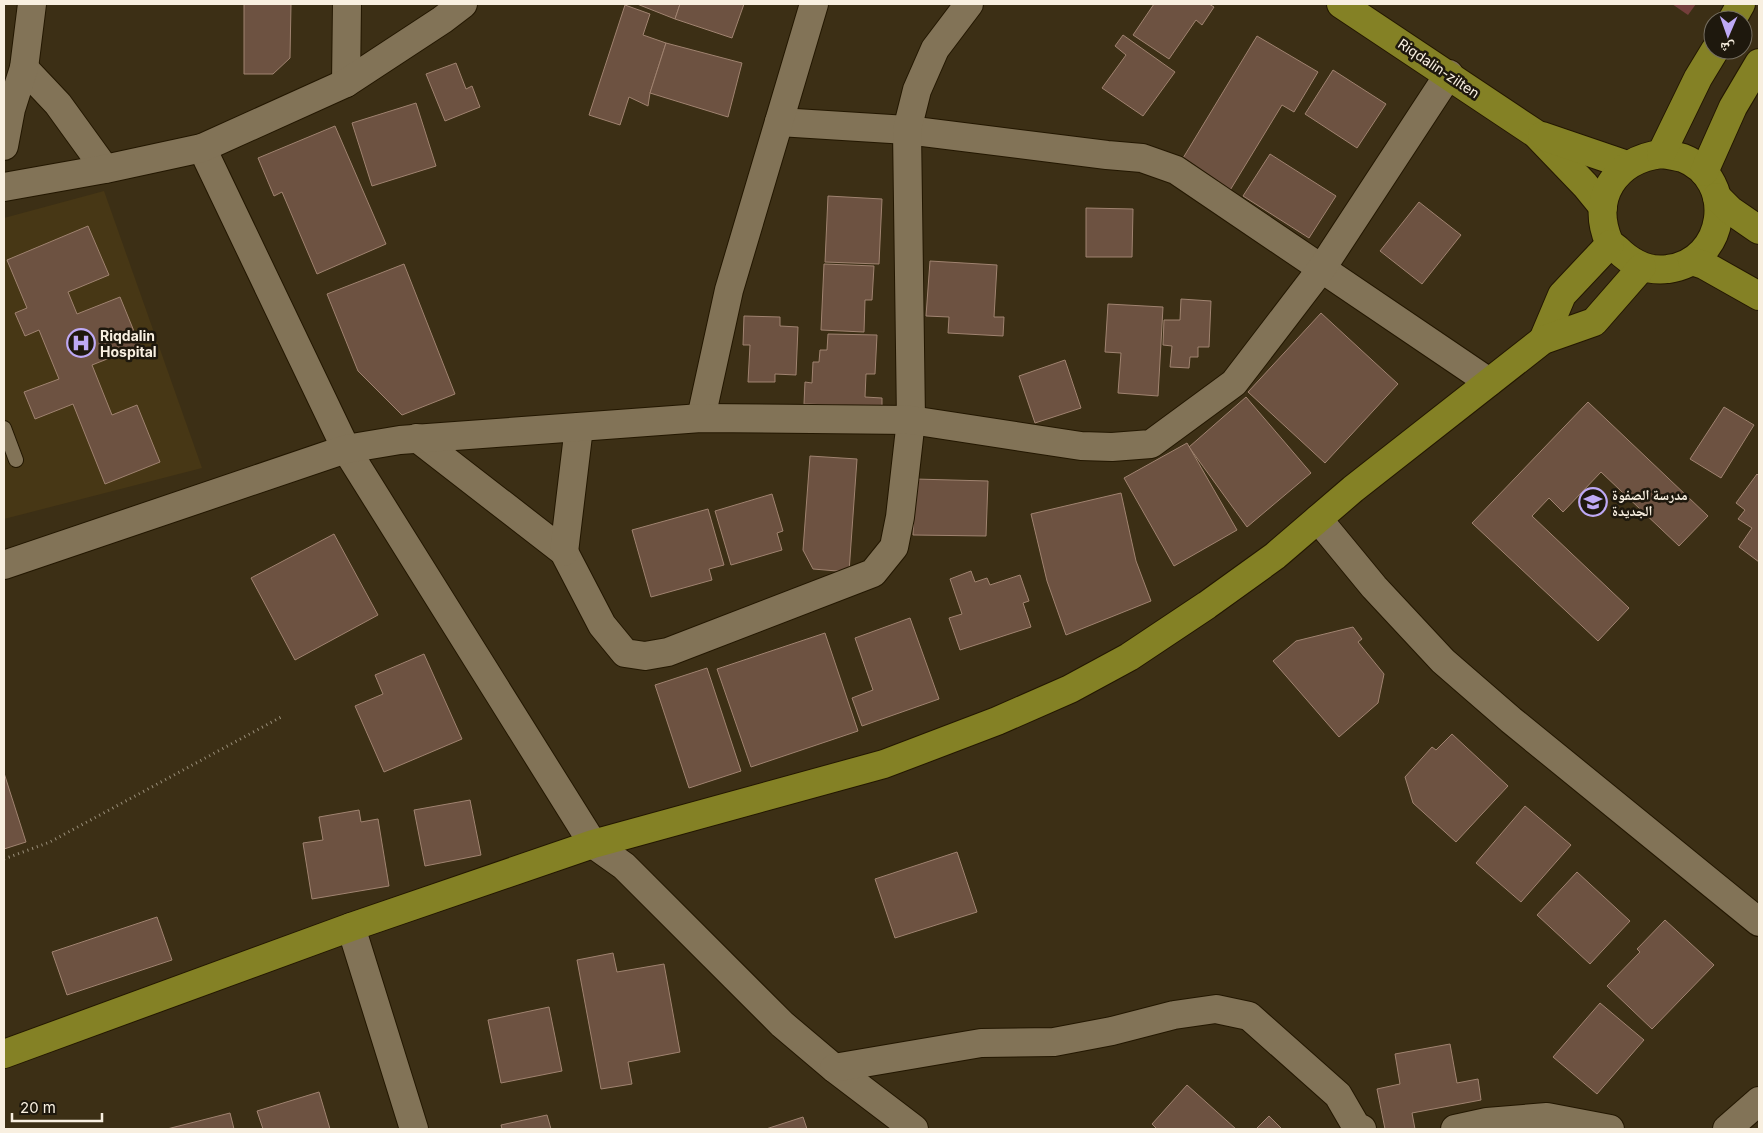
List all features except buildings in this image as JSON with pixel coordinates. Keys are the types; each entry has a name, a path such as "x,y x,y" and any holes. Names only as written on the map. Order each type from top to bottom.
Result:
{"main road":[{"name":"Riqdalin-zilten","path":"1342,4 1536,134 1586,185 1603,207"},
{"path":"1661,154 1708,60"},
{"path":"1704,172 1734,107 1759,63"},
{"name":"Riqdalin-zilten","path":"1536,134 1627,165"},
{"path":"1661,154 1684,159 1704,172 1712,183 1719,211 1718,225 1713,238 1705,250 1692,261 1667,270 1642,267 1625,257 1610,244 1603,207 1611,184 1627,165 1638,159 1661,154"},
{"path":"1717,197 1730,210 1759,230"},
{"path":"1543,340 1562,295 1610,244"},
{"path":"1692,261 1759,296"},
{"path":"4,1054 351,927 593,844 884,764 997,721 1070,690 1128,657 1207,605 1275,556 1353,489 1543,340 1594,322 1642,267"}],"street":[{"path":"4,146 11,109 24,68 32,4"},
{"path":"346,4 346,83"},
{"path":"4,187 105,169 202,148 346,83 464,4"},
{"path":"701,418 729,290 814,4"},
{"path":"417,438 564,552 602,625 625,653 645,656 668,652 873,573 894,547 900,517 911,420 907,130 917,90 935,48 969,4"},
{"path":"24,68 58,104 105,169"},
{"path":"4,565 346,449 417,438 701,418 911,420 1081,446 1112,447 1151,444 1234,382 1322,268 1449,74"},
{"path":"779,122 907,130 1142,158 1176,170 1489,382"},
{"path":"202,148 346,449 593,844 624,866 782,1024 834,1068 914,1129"},
{"path":"564,552 579,427"},
{"path":"1318,519 1374,587 1443,661 1511,720 1759,922"},
{"path":"351,927 414,1129"},
{"path":"834,1068 982,1043 1054,1042 1112,1031 1174,1015 1216,1009 1249,1016 1338,1095 1356,1126 1362,1129"},
{"path":"1727,1129 1759,1101"},
{"path":"1455,1129 1487,1122 1547,1117 1610,1129"}],"lane":[{"path":"4,428 16,460"}],"path":[{"path":"4,859 50,842 283,716"}],"shaded area":[{"path":"1672,4 1696,4 1688,15"},
{"name":"Riqdalin Hospital","path":"104,191 202,468 4,519 4,218"}],"place":[{"name":"Riqdalin Hospital","path":"81,343"},
{"name":"مدرسة الصفوة الجديدة","path":"1593,502"}]}
